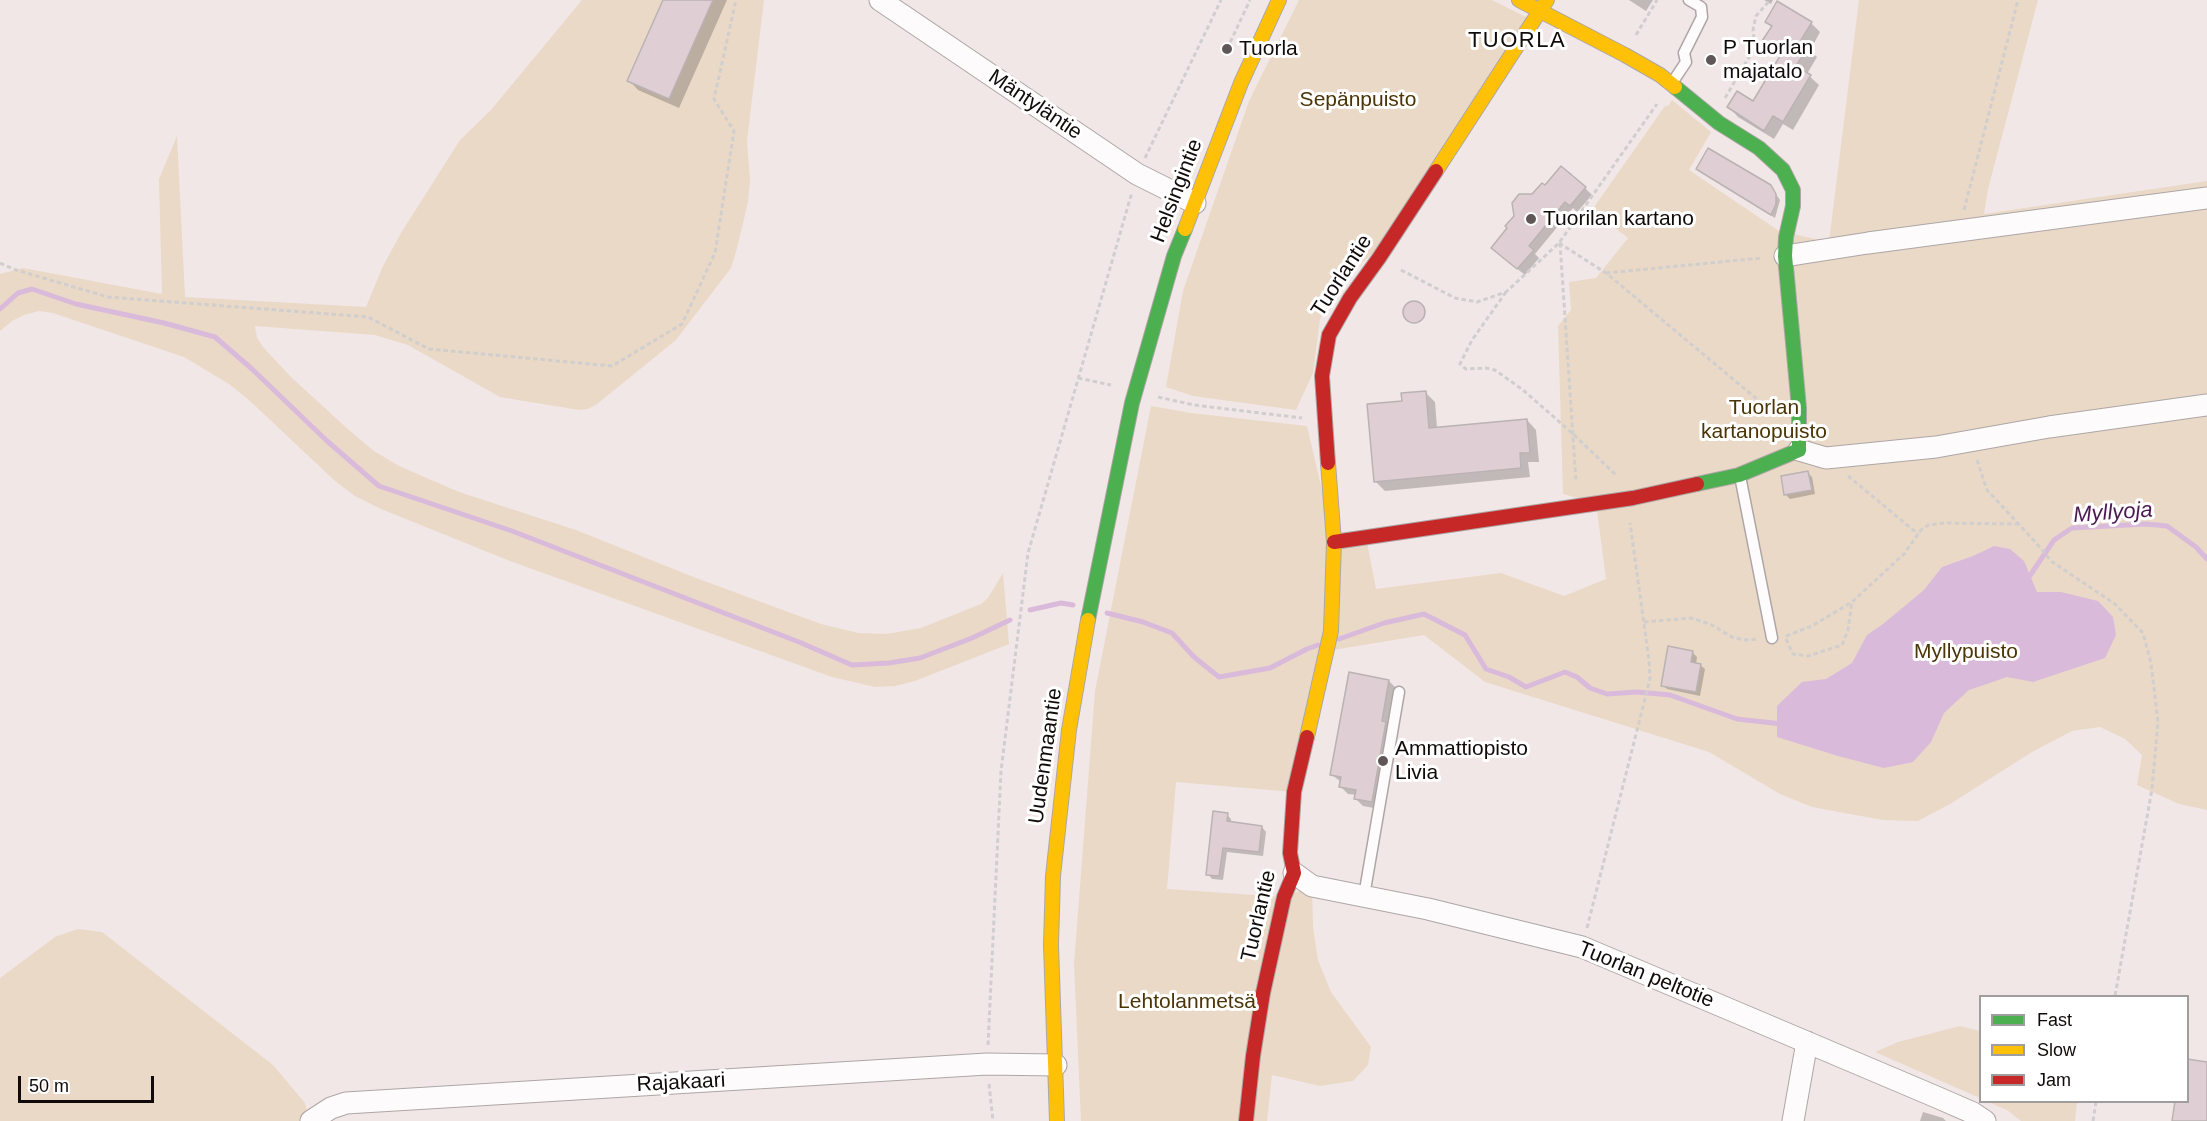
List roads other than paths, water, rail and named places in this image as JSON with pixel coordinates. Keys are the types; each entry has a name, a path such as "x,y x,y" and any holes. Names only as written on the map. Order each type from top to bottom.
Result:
{"street":[{"name":"Mäntyläntie","path":"880,0 1137,174 1195,203"},
{"name":"Helsingintie","path":"1132,403 1174,256 1242,83 1279,0"},
{"path":"1519,0 1544,6 1660,75 1670,86 1713,118 1759,148 1783,171 1793,190 1793,206 1786,237 1785,256 1799,408 1799,450"},
{"name":"Tuorlantie","path":"1246,1121 1263,993 1284,897 1294,873 1290,853 1294,792 1332,631 1334,542 1322,376 1329,334 1350,298 1379,258 1544,6"},
{"path":"1785,256 2207,198"},
{"name":"Uudenmaantie","path":"1057,1121 1051,945 1058,815 1069,730 1093,589 1132,403"},
{"path":"1334,542 1633,498 1739,476 1799,450 1826,458 1971,441 2049,427 2207,405"},
{"name":"Tuorlan peltotie","path":"1294,873 1312,886 1428,909 1582,947 1944,1100 1985,1121"},
{"path":"1792,1121 1807,1042"},
{"name":"Rajakaari","path":"311,1121 325,1111 346,1103 987,1064 1056,1065"}],"lane":[{"path":"1670,86 1686,62 1684,53 1702,17 1701,7 1689,0"},
{"path":"1739,476 1772,638"},
{"path":"1364,896 1399,692"}],"waterway":[{"path":"0,309 18,293 32,289 76,304 164,323 215,337 379,486 512,531 799,642 852,665 920,658 972,638 1010,620"},
{"name":"Myllyoja","path":"2027,580 2054,540 2072,528 2146,524 2167,526 2196,547 2207,559"},
{"path":"1030,610 1061,603 1073,605"},
{"path":"1107,613 1143,622 1172,633 1194,657 1219,677 1270,668 1318,645"},
{"path":"1339,639 1384,623 1424,614 1465,635 1486,669 1509,677 1526,687 1565,672 1577,677 1590,688 1607,694 1637,692 1670,695 1737,719 1782,724"}],"place":[{"name":"Tuorla","path":"1227,49"},
{"name":"P Tuorlan majatalo","path":"1711,60"},
{"name":"Tuorilan kartano","path":"1531,219"},
{"name":"Ammattiopisto Livia","path":"1383,761"}],"district":[{"name":"TUORLA","path":"1517,41"}],"park label":[{"name":"Sepänpuisto","path":"1358,100"},
{"name":"Tuorlan kartanopuisto","path":"1764,420"},
{"name":"Myllypuisto","path":"1966,652"},
{"name":"Lehtolanmetsä","path":"1187,1002"}]}
